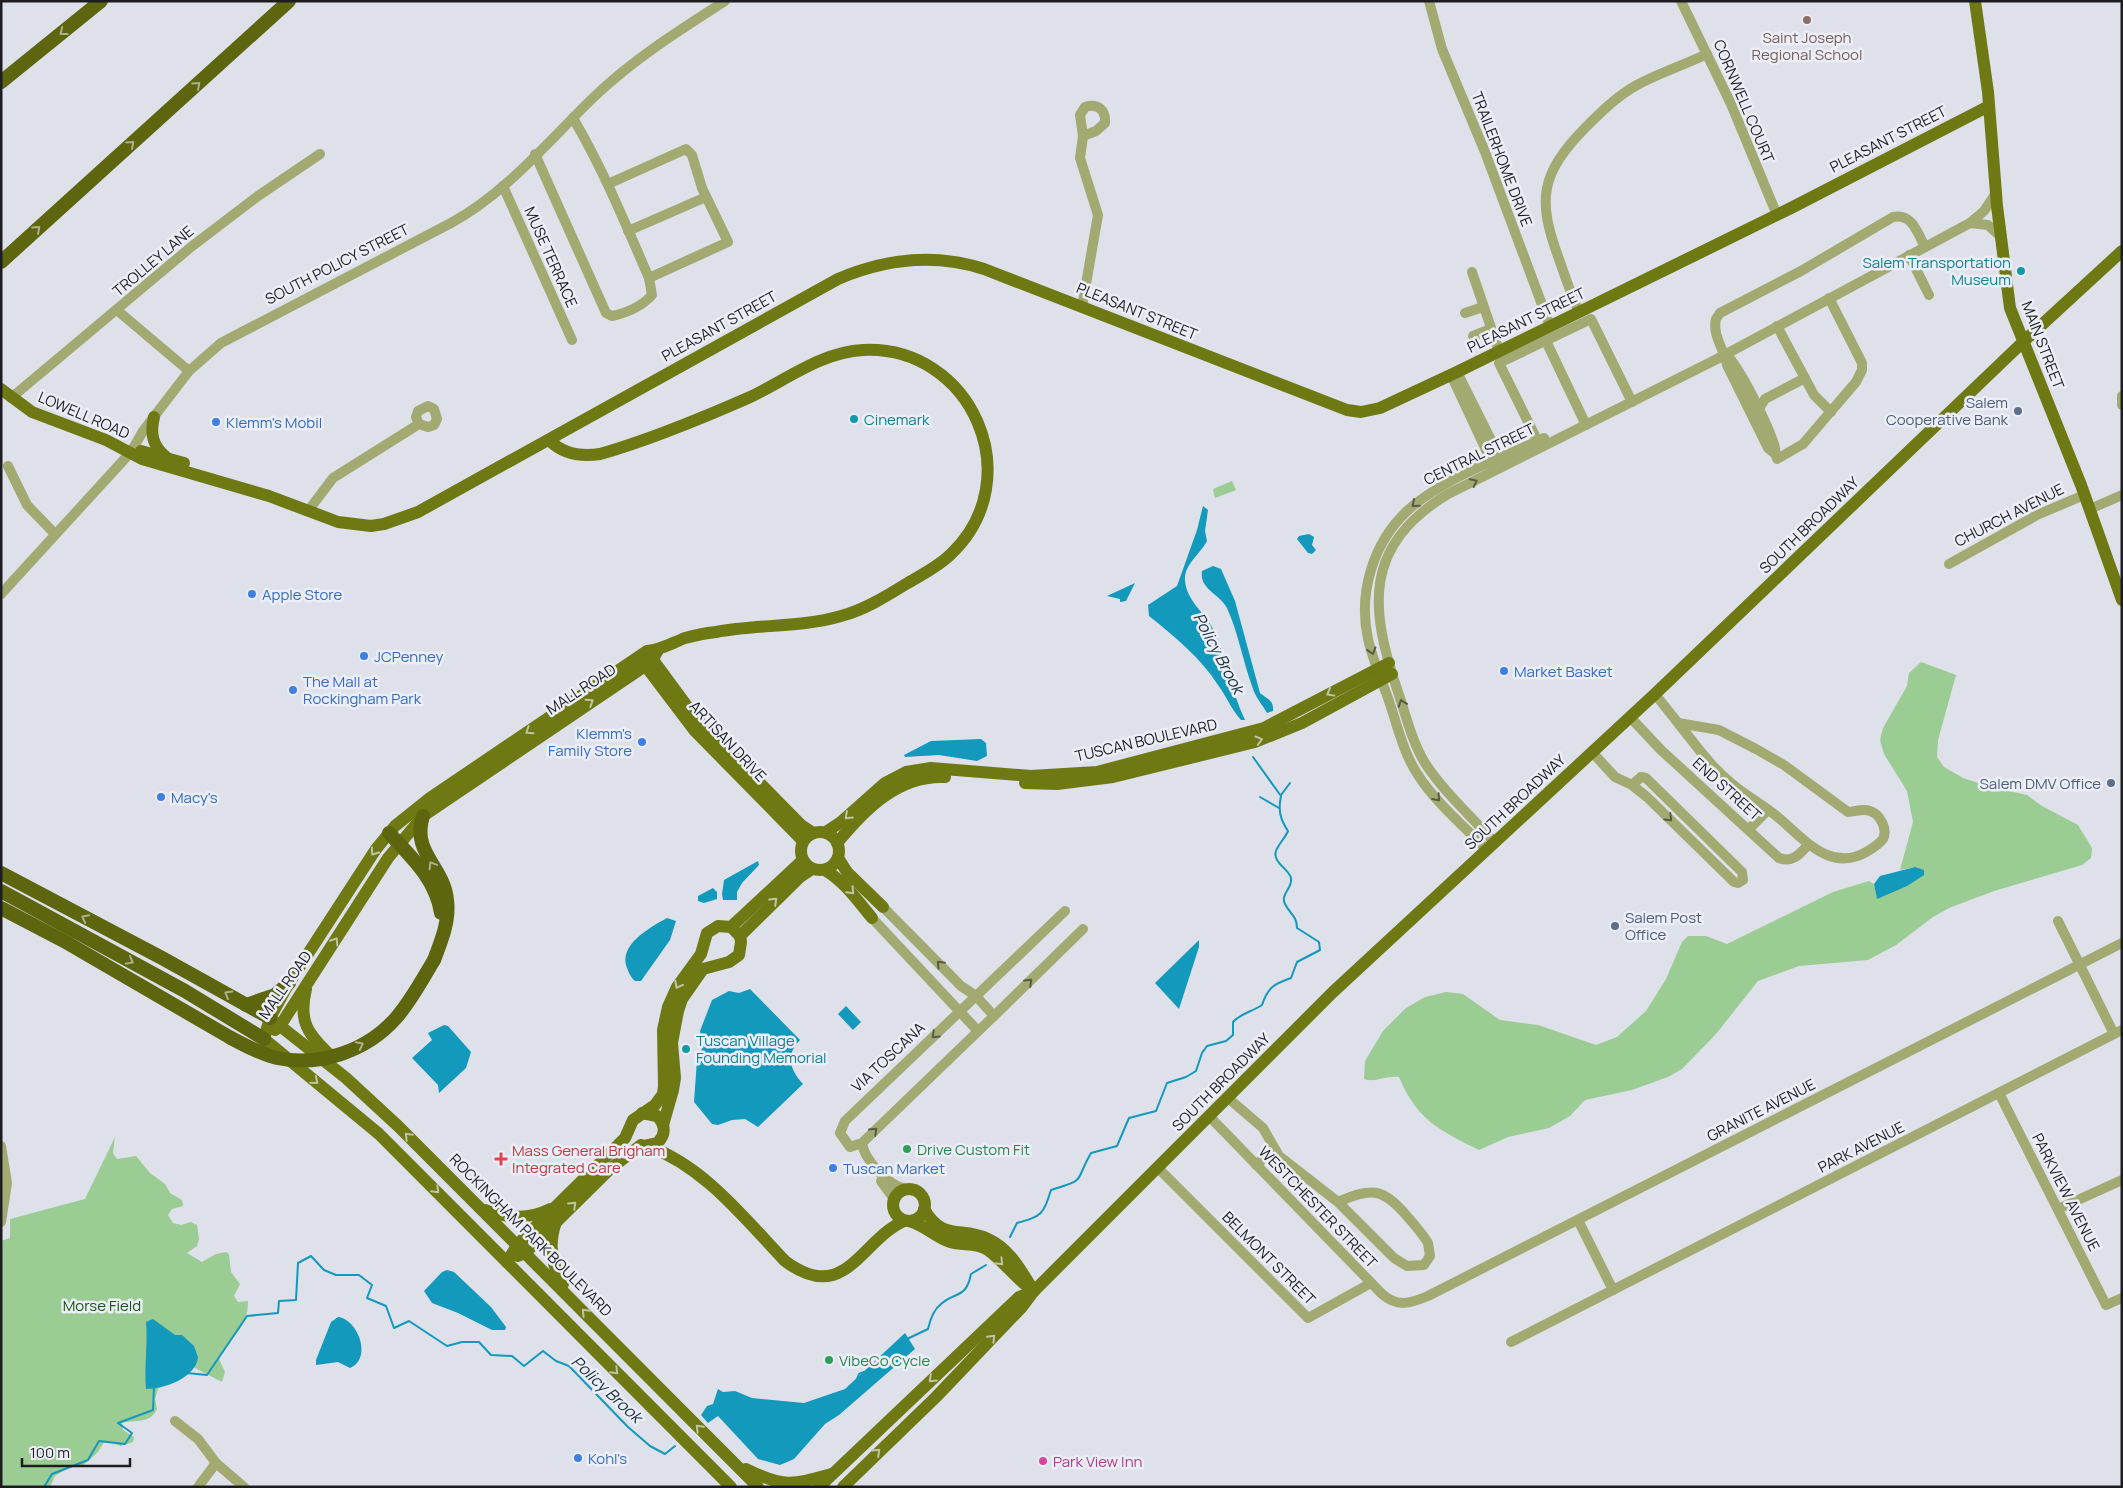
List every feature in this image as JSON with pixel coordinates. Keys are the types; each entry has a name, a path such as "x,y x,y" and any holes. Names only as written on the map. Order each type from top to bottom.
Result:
{"highway":[{"path":"1,82 101,1"},
{"path":"1,262 290,1"},
{"path":"1,908 64,941 254,1050 278,1058 305,1061 337,1055 361,1046 394,1020 434,960 444,931 447,899 440,878 420,842 423,816"},
{"path":"394,838 428,879 438,900 444,931"},
{"path":"1,873 162,958 275,1022"},
{"path":"4,893 185,991 264,1039"},
{"path":"246,1005 275,995 289,983"}],"main road":[{"name":"MAIN STREET","path":"1975,1 1989,106 2000,236 2008,296 2023,342 2090,509 2122,600"},
{"name":"PLEASANT STREET","path":"131,452 142,460 269,496 338,522 371,526 396,522 418,512 549,440 823,286 869,267 902,260 952,260 984,269 1351,411 1361,412 1380,408 1454,374 1499,357 1550,326 1776,215 1989,106"},
{"name":"SOUTH BROADWAY","path":"843,1487 936,1397 1022,1307 1034,1291 1334,992 1655,694 2023,342 2122,251"},
{"name":"MALL ROAD","path":"264,1039 275,1022 308,982 410,812 648,656 684,639 704,634 812,622 842,616 881,599 942,562 967,534 977,517 984,497 987,477 987,455 976,416 965,398 951,382 924,364 894,352 864,350 833,356 748,398 600,454 584,455 568,452 557,448 549,440"},
{"name":"LOWELL ROAD","path":"1,389 32,412 131,452"},
{"path":"154,416 152,440 160,453 166,457"},
{"name":"PLEASANT STREET","path":"131,452 144,451 258,486 269,496"},
{"name":"MALL ROAD","path":"275,1022 289,983 376,849 648,656"},
{"name":"ARTISAN DRIVE","path":"648,656 708,732 801,825 819,833"},
{"name":"ARTISAN DRIVE","path":"648,656 694,730 803,841"},
{"name":"TUSCAN BOULEVARD","path":"819,833 841,822 885,783 906,772 930,768 1031,776 1097,772 1264,728 1385,671"},
{"name":"TUSCAN BOULEVARD","path":"837,843 884,796 912,780 947,777 1045,785 1113,777 1270,737 1302,723 1385,671"},
{"path":"872,918 862,903 838,877 813,866 800,854 803,841 819,833 837,843 838,858 853,878 883,907"},
{"path":"735,932 813,866 831,867 838,858"},
{"path":"507,1262 557,1221 610,1169 644,1146 661,1140 675,1078 672,1043 674,1023 682,999 703,969 734,960 739,955 742,942 735,932 724,925 712,928 707,933 701,954 683,976 668,1008 662,1045 664,1075 662,1094 655,1105 633,1120 625,1138 559,1204 522,1248"},
{"path":"703,944 707,956 717,963 723,964"},
{"path":"308,982 303,1013 307,1030 319,1045 341,1066 346,1078"},
{"name":"ROCKINGHAM PARK BOULEVARD","path":"275,1022 346,1078 398,1126 569,1295 758,1487"},
{"path":"264,1039 379,1134 731,1487"},
{"path":"642,1113 657,1116 672,1146 695,1164 704,1173 706,1179"},
{"path":"630,1130 633,1139 644,1146 677,1159 706,1179 785,1261 794,1268 808,1274 841,1273 852,1266 892,1228 906,1221 919,1218 924,1209"},
{"path":"824,1275 841,1267 874,1236 890,1218 894,1204 906,1190 913,1190 920,1194 924,1209 942,1229 952,1233 978,1235 996,1243 1015,1262 1034,1291"},
{"path":"482,1209 503,1216 521,1218 540,1214 559,1204"},
{"path":"894,1204 899,1218 926,1227 950,1242 974,1244 987,1250 1020,1282 1034,1291"},
{"path":"557,1221 551,1240 552,1253 559,1277 569,1295"},
{"name":"SOUTH BROADWAY","path":"820,1487 1019,1297 1034,1291"},
{"path":"734,1462 761,1477 784,1484 832,1474"},
{"path":"715,1471 725,1487"}],"street":[{"name":"SOUTH POLICY STREET","path":"1,594 131,452 154,416 189,371 228,338 466,215 502,186 572,118 642,56 725,1"},
{"name":"TRAILERHOME DRIVE","path":"1429,1 1442,49 1485,152 1550,326"},
{"name":"CORNWELL COURT","path":"1681,1 1735,113 1776,215"},
{"path":"1579,312 1547,221 1545,195 1551,175 1560,158 1578,135 1621,94 1707,54"},
{"path":"535,154 606,313 612,316 622,314 647,301 652,295 648,278 593,151 572,118"},
{"path":"1082,307 1098,216 1080,158 1083,136"},
{"path":"608,184 686,149 692,154 706,197 728,242 648,278"},
{"name":"TROLLEY LANE","path":"12,398 191,248 258,196 320,154"},
{"name":"MUSE TERRACE","path":"502,186 572,340"},
{"name":"CENTRAL STREET","path":"1491,847 1424,761 1385,671 1377,603 1384,568 1396,542 1410,524 1435,502 1498,465 1630,399 1716,353 1725,353 1970,223 1984,211 1996,193"},
{"path":"628,231 706,197"},
{"path":"1776,456 1768,448 1727,365 1725,353 1714,326 1720,313 1801,271 1893,217 1902,216 1907,218 1925,247"},
{"path":"1970,223 1988,225 2000,236"},
{"path":"1909,255 1929,294"},
{"path":"1472,272 1499,357 1539,444"},
{"path":"1776,456 1802,444 1856,382 1862,370 1862,364 1828,298"},
{"path":"1465,313 1483,307"},
{"path":"118,311 189,371"},
{"path":"1499,357 1546,341 1591,319 1630,399"},
{"path":"1777,326 1814,395 1831,412"},
{"path":"1473,336 1490,329"},
{"path":"1546,341 1585,422"},
{"path":"1725,353 1733,361 1758,410 1775,446 1776,456"},
{"path":"1454,374 1498,465"},
{"path":"1758,410 1765,399 1805,378"},
{"path":"2122,396 2122,405"},
{"path":"1752,398 1765,399"},
{"path":"308,511 334,478 419,424"},
{"path":"8,466 27,505 54,534"},
{"name":"CHURCH AVENUE","path":"1949,564 2036,515 2084,495"},
{"path":"2090,509 2122,495"},
{"path":"1655,694 1678,723 1721,775 1742,793 1768,810 1808,845 1832,856 1850,859 1879,843 1882,839 1884,830 1879,816 1875,812 1864,810 1848,812 1784,765 1756,749 1719,730 1678,723"},
{"name":"END STREET","path":"1630,717 1661,750 1774,854 1784,860 1792,859 1808,845"},
{"path":"1592,752 1615,778 1632,786 1734,882 1738,883 1743,880 1742,872 1646,778 1641,777 1632,786"},
{"path":"1749,829 1768,810"},
{"path":"883,907 960,986 976,996 994,1016"},
{"name":"VIA TOSCANA","path":"894,1204 890,1190 850,1147 840,1133 845,1120 1066,911"},
{"path":"872,918 978,1031"},
{"path":"2058,921 2118,1032"},
{"path":"850,1147 862,1143 1083,930"},
{"name":"GRANITE AVENUE","path":"1413,1302 2122,943"},
{"name":"PARK AVENUE","path":"1511,1342 2118,1032"},
{"name":"PARKVIEW AVENUE","path":"1999,1093 2106,1305 2122,1298"},
{"path":"1228,1098 1264,1128 1274,1149 1296,1170 1338,1202 1400,1263 1418,1267 1428,1261 1430,1250 1428,1243 1392,1198 1380,1193 1368,1193 1338,1202"},
{"name":"WESTCHESTER STREET","path":"1210,1116 1388,1300 1396,1304 1413,1302"},
{"path":"862,1143 867,1156 895,1186 906,1190"},
{"path":"1,1146 7,1183 1,1222"},
{"path":"1256,1165 1274,1149"},
{"name":"BELMONT STREET","path":"1158,1168 1308,1318 1371,1283"},
{"path":"2058,1209 2122,1180"},
{"path":"1578,1220 1613,1290"},
{"path":"175,1421 198,1439 216,1463 244,1487"},
{"path":"198,1487 216,1463"}],"green space":[{"path":"1232,481 1236,490 1215,498 1213,489"},
{"path":"1921,662 1956,675 1938,740 1937,757 1944,767 1963,778 1991,787 2027,795 2042,806 2078,825 2092,848 2091,858 2082,865 1994,891 1949,908 1933,917 1896,945 1868,960 1799,966 1758,981 1716,1034 1682,1069 1668,1077 1632,1090 1585,1100 1570,1116 1549,1128 1508,1137 1479,1150 1452,1136 1422,1114 1413,1104 1399,1077 1364,1079 1365,1061 1383,1031 1406,1008 1425,997 1446,992 1463,994 1500,1020 1538,1025 1596,1045 1617,1037 1646,1011 1666,979 1682,942 1688,936 1706,936 1727,944 1833,892 1869,881 1874,884 1877,899 1916,867 1900,870 1913,822 1907,791 1884,754 1880,740 1883,728 1907,686 1909,673"},
{"name":"Morse Field","path":"115,1137 113,1153 117,1159 136,1156 150,1173 165,1184 170,1193 182,1200 183,1206 172,1209 168,1215 173,1223 181,1225 191,1222 197,1225 199,1239 197,1246 187,1253 202,1262 216,1254 226,1252 229,1254 231,1272 240,1284 234,1296 238,1302 248,1301 245,1318 243,1324 219,1359 225,1372 222,1382 193,1367 158,1389 155,1399 157,1409 154,1414 146,1419 122,1423 123,1430 134,1437 133,1442 121,1446 105,1441 97,1453 81,1467 70,1467 55,1476 50,1487 1,1487 1,1241 10,1238 10,1219 85,1199"}],"water":[{"path":"1203,506 1208,510 1205,531 1207,541 1187,569 1185,575 1186,587 1192,600 1213,629 1218,640 1245,720 1241,720 1204,666 1149,616 1148,605 1177,586 1197,530"},
{"path":"1309,534 1314,537 1312,545 1316,550 1312,554 1308,553 1297,539 1299,536"},
{"path":"1213,566 1221,569 1235,601 1260,693 1271,702 1273,711 1267,713 1255,694 1227,608 1204,582 1202,571"},
{"path":"1135,583 1126,601 1120,602 1120,599 1107,596"},
{"path":"981,739 986,743 987,756 977,761 939,755 905,757 904,755 931,741"},
{"path":"758,861 759,865 742,883 737,892 737,900 723,900 724,880"},
{"path":"1915,867 1924,870 1924,875 1907,886 1877,899 1874,884 1880,876"},
{"path":"713,888 717,892 717,899 704,903 698,901 698,896"},
{"path":"667,918 676,921 670,940 641,981 635,981 627,968 625,960 627,952 644,932"},
{"path":"1199,940 1199,947 1179,1009 1155,983"},
{"path":"750,989 800,1040 792,1051 791,1062 792,1068 803,1084 758,1127 745,1119 732,1120 718,1125 712,1124 694,1102 697,1060 703,1046 700,1031 712,1000 729,991 739,993"},
{"path":"846,1006 861,1022 853,1030 838,1014"},
{"path":"444,1025 448,1026 471,1052 466,1068 439,1093 438,1085 412,1058 432,1040 428,1033"},
{"path":"447,1270 454,1272 491,1307 506,1327 505,1330 492,1330 458,1313 432,1303 424,1291 442,1272"},
{"path":"338,1317 345,1319 357,1332 362,1348 361,1357 350,1368 338,1362 316,1365 316,1360 331,1322"},
{"path":"153,1319 175,1335 182,1335 194,1346 198,1357 192,1371 178,1381 161,1387 146,1389 146,1322"},
{"path":"905,1333 915,1349 839,1415 825,1424 794,1459 780,1465 758,1459 718,1416 708,1423 701,1415 707,1406 713,1404 718,1389 723,1392 735,1391 752,1398 804,1403 845,1389"}],"waterway":[{"name":"Policy Brook","path":"1010,1237 1017,1223 1037,1216 1043,1210 1051,1190 1070,1184 1078,1178 1091,1153 1117,1146 1129,1118 1156,1111 1167,1083 1186,1077 1196,1071 1202,1053 1207,1046 1226,1041 1233,1035 1233,1022 1262,1005 1272,987 1291,978 1297,962 1320,950 1319,942 1297,928 1295,918 1285,904 1284,897 1291,878 1278,862 1275,855 1288,831 1280,814 1281,796 1253,757"},
{"path":"1281,795 1290,783"},
{"path":"1260,797 1279,808"},
{"name":"Policy Brook","path":"187,1373 207,1375 247,1316 278,1313 279,1301 296,1300 298,1263 311,1256 324,1270 336,1275 359,1275 372,1285 367,1298 386,1306 394,1328 409,1321 447,1346 462,1342 479,1342 491,1355 512,1356 524,1366 543,1351 556,1361 569,1366 628,1427 650,1446 665,1454 675,1446"},
{"name":"Policy Brook","path":"907,1339 928,1329 932,1315 938,1306 960,1294 969,1282 971,1274 986,1265"},
{"name":"Policy Brook","path":"857,1379 859,1374 864,1372"},
{"name":"Policy Brook","path":"44,1487 52,1474 88,1460 99,1441 125,1444 132,1433 118,1423 153,1410 154,1387"}],"place":[{"name":"Saint Joseph Regional School","path":"1807,20"},
{"name":"Salem Transportation Museum","path":"2021,271"},
{"name":"Salem Cooperative Bank","path":"2018,411"},
{"name":"Cinemark","path":"854,419"},
{"name":"Klemm's Mobil","path":"216,422"},
{"name":"Apple Store","path":"252,594"},
{"name":"JCPenney","path":"364,656"},
{"name":"Market Basket","path":"1504,671"},
{"name":"The Mall at Rockingham Park","path":"293,690"},
{"name":"Klemm's Family Store","path":"642,742"},
{"name":"Salem DMV Office","path":"2111,783"},
{"name":"Macy's","path":"161,797"},
{"name":"Salem Post Office","path":"1615,926"},
{"name":"Tuscan Village Founding Memorial","path":"686,1049"},
{"name":"Drive Custom Fit","path":"907,1149"},
{"name":"Mass General Brigham Integrated Care","path":"501,1159"},
{"name":"Tuscan Market","path":"833,1168"},
{"name":"VibeCo Cycle","path":"829,1360"},
{"name":"Kohl's","path":"578,1458"},
{"name":"Park View Inn","path":"1043,1461"}]}
